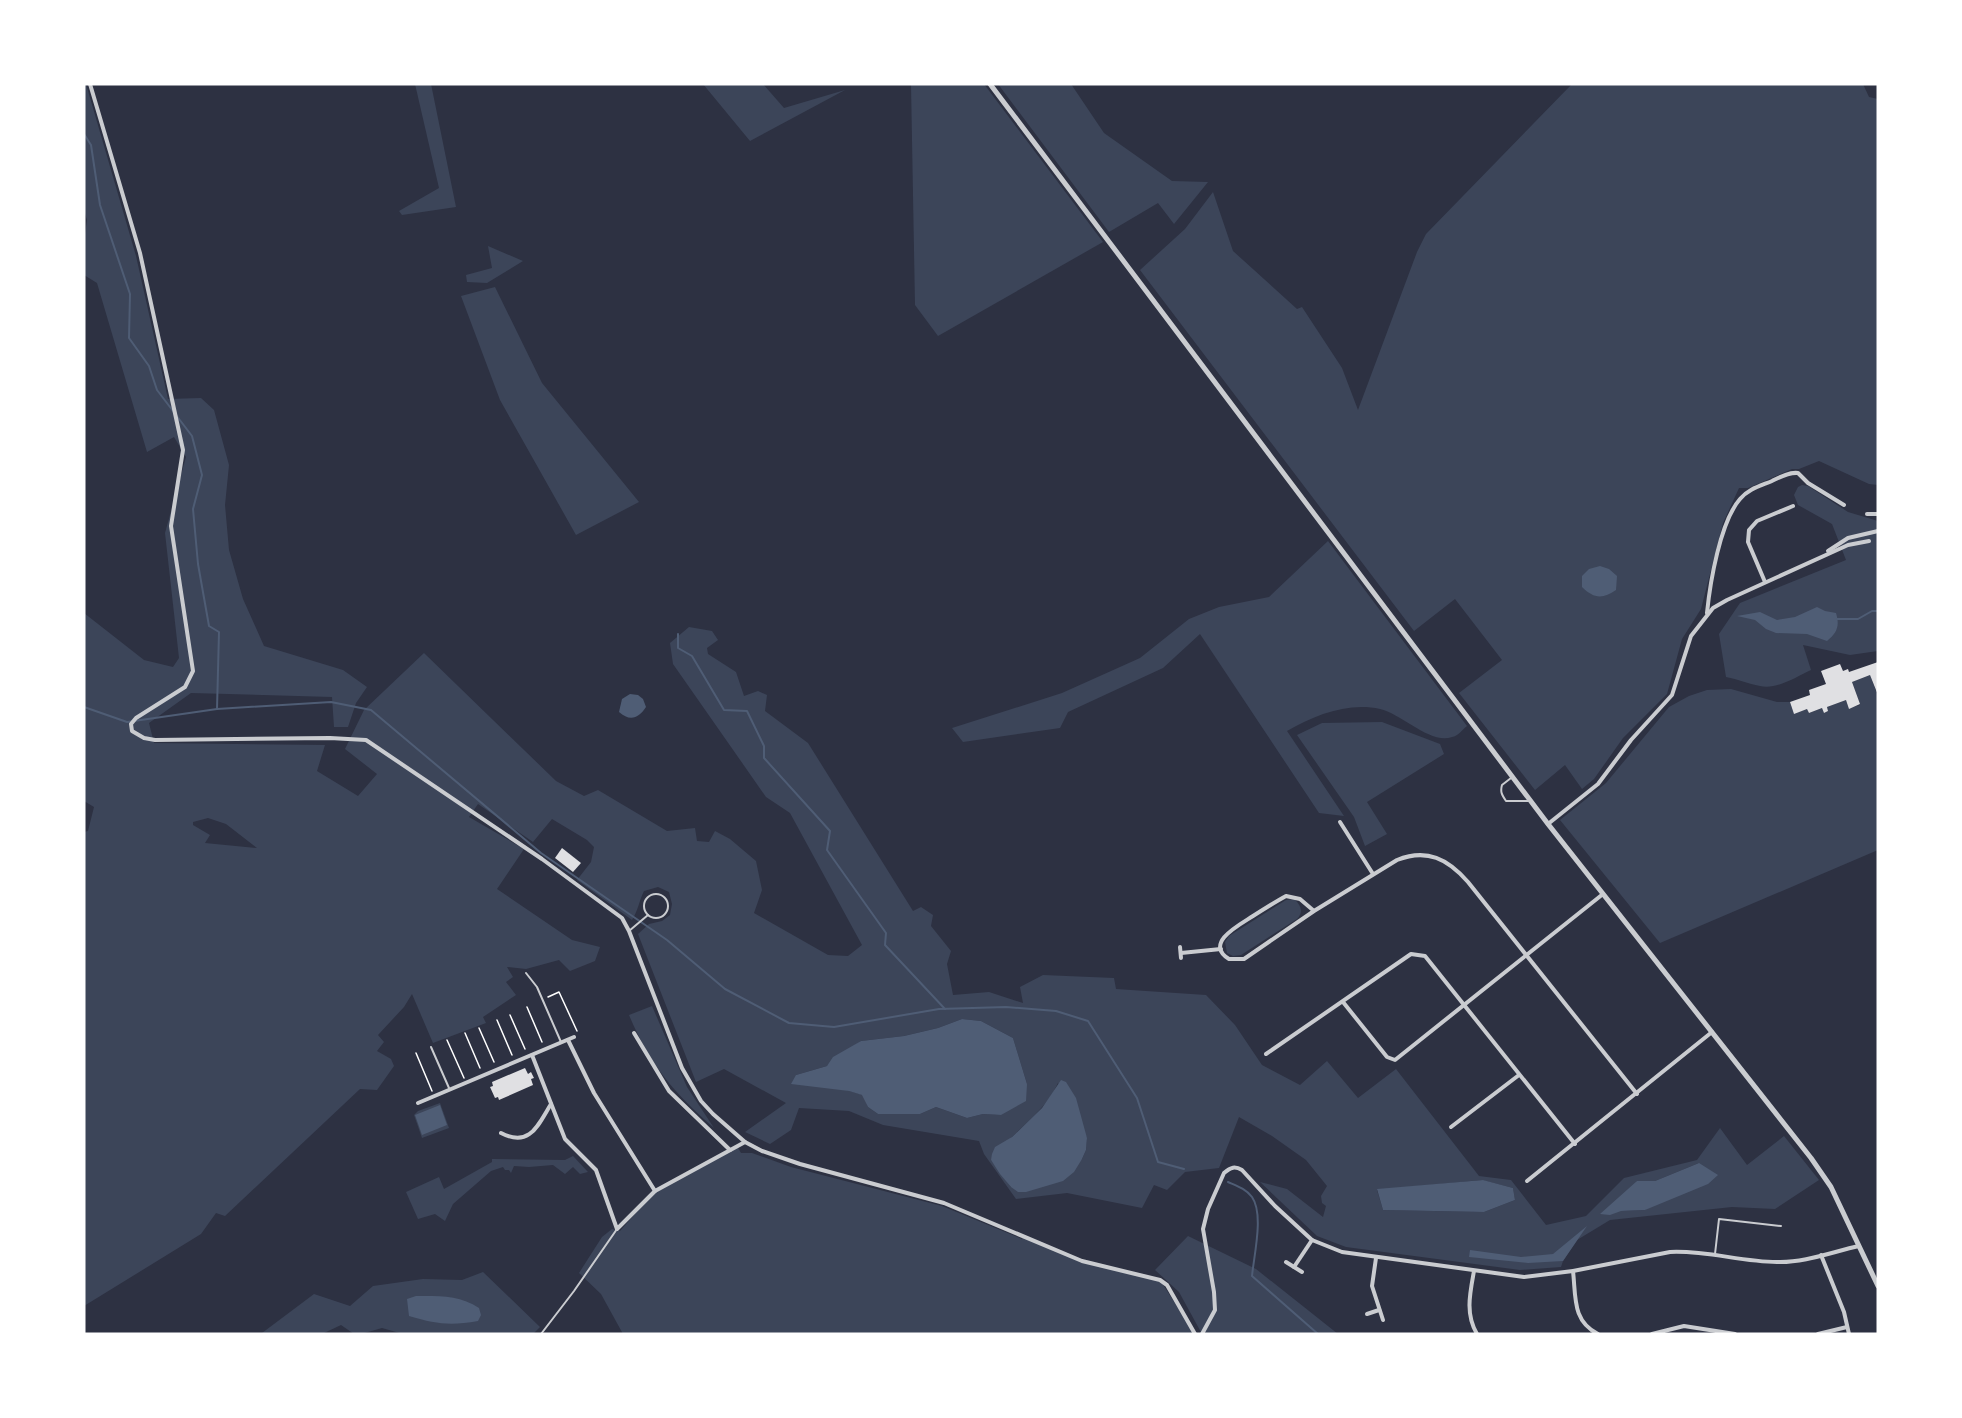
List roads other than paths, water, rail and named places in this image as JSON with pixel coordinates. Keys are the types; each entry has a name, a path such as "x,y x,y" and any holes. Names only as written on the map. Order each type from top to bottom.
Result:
{"street":[{"path":"90,84 140,253 183,450 171,526 193,667 185,687 136,718 131,724 132,731 144,738 155,740 330,738 366,740 622,918 691,1086 712,1114 745,1142 762,1151 800,1164 944,1203 1082,1261 1160,1280 1167,1285 1195,1334"},
{"path":"990,84 1512,777 1811,1158 1831,1187 1878,1286"},
{"path":"1707,616 1708,597 1720,545 1736,505 1743,496 1753,489 1793,472 1804,473 1808,483 1844,505"},
{"path":"1765,582 1748,542 1749,530 1757,521 1793,506"},
{"path":"1867,514 1878,514"},
{"path":"1826,554 1845,539 1878,531"},
{"path":"1548,824 1598,784 1631,740 1672,695 1688,642 1718,604 1848,544 1869,541"},
{"path":"1340,822 1373,874"},
{"path":"1314,911 1300,899 1286,896 1228,932 1221,949 1225,957 1229,959 1244,958 1373,874 1409,855 1431,856 1449,863 1460,873 1637,1094"},
{"path":"1343,1002 1387,1057 1395,1059 1603,894"},
{"path":"1180,947 1181,955 1221,949"},
{"path":"1266,1054 1411,954 1416,953 1425,956 1575,1144"},
{"path":"1527,1181 1712,1032"},
{"path":"634,1033 669,1091 730,1150"},
{"path":"418,1103 574,1037"},
{"path":"568,1040 594,1093 655,1191"},
{"path":"530,1056 565,1139 596,1170 617,1229 655,1191 745,1142"},
{"path":"1451,1127 1518,1075"},
{"path":"501,1133 517,1139 530,1135 551,1103"},
{"path":"1202,1334 1215,1310 1203,1229 1208,1209 1224,1173 1229,1168 1236,1167 1242,1170 1275,1206 1312,1240 1342,1252 1474,1271 1524,1277 1573,1272 1670,1252 1686,1251 1775,1262 1792,1261 1859,1246"},
{"path":"1294,1267 1312,1240"},
{"path":"1821,1255 1844,1312 1849,1334"},
{"path":"1376,1258 1372,1286 1383,1320"},
{"path":"1286,1262 1302,1272"},
{"path":"1474,1271 1469,1313 1477,1334"},
{"path":"1573,1272 1580,1319 1598,1334"},
{"path":"1366,1314 1379,1310"},
{"path":"1652,1334 1684,1326 1735,1334"},
{"path":"1818,1334 1847,1327"},
{"path":"1697,1328 1697,1334"}],"lane":[{"path":"1512,777 1502,785 1500,791 1502,796 1506,801 1531,801"},
{"path":"654,894 662,896 668,905 666,913 655,918 648,915 644,908 647,897 654,894"},
{"path":"629,931 648,915"},
{"path":"526,973 543,999 562,1042"},
{"path":"431,1047 450,1090"},
{"path":"1715,1254 1719,1219 1781,1226"},
{"path":"541,1334 617,1229"}],"waterway":[{"path":"84,134 91,145 100,205 130,294 129,338 149,366 157,390 173,411"},
{"path":"176,415 192,436 202,475 193,509 198,564 209,626 219,632 217,709"},
{"path":"1837,619 1858,619 1872,611 1878,611"},
{"path":"678,634 678,648 692,656 724,710 747,711 764,746 764,758 830,831 827,850 886,933 885,945 945,1009"},
{"path":"84,707 127,722 217,709 331,702 371,710 541,853 667,940 725,989 789,1023 834,1027 939,1009 1006,1007 1056,1011 1088,1021 1137,1098 1158,1162 1184,1169"},
{"path":"1228,1182 1247,1192 1256,1204 1258,1224 1252,1276 1318,1334"}]}
